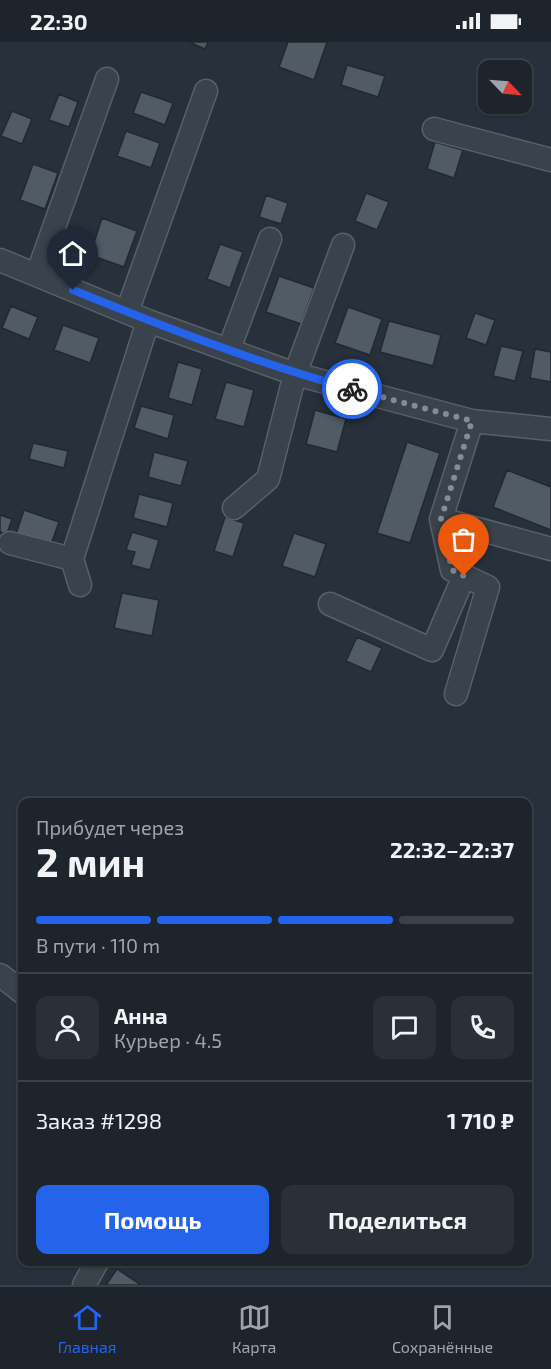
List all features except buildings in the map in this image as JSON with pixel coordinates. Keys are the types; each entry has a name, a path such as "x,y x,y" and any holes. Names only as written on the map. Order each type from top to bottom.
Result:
{"street":[{"path":"37,275 107,79"},
{"path":"80,585 72,559 137,316 206,91"},
{"path":"434,129 551,160"},
{"path":"230,349 270,238"},
{"path":"234,508 268,479 296,374 343,245"},
{"path":"0,260 137,316 296,374 472,421 551,429"},
{"path":"456,694 488,587 452,570 441,519 472,421"},
{"path":"441,519 551,549"},
{"path":"10,543 72,559"},
{"path":"330,604 432,650 464,576"},
{"path":"0,975 18,989"},
{"path":"84,1285 95,1266"}],"way so far":[{"path":"352,389 472,421 441,519 452,570 464,576"}],"route":[{"path":"73,290 148,321 296,374 352,389"}]}
